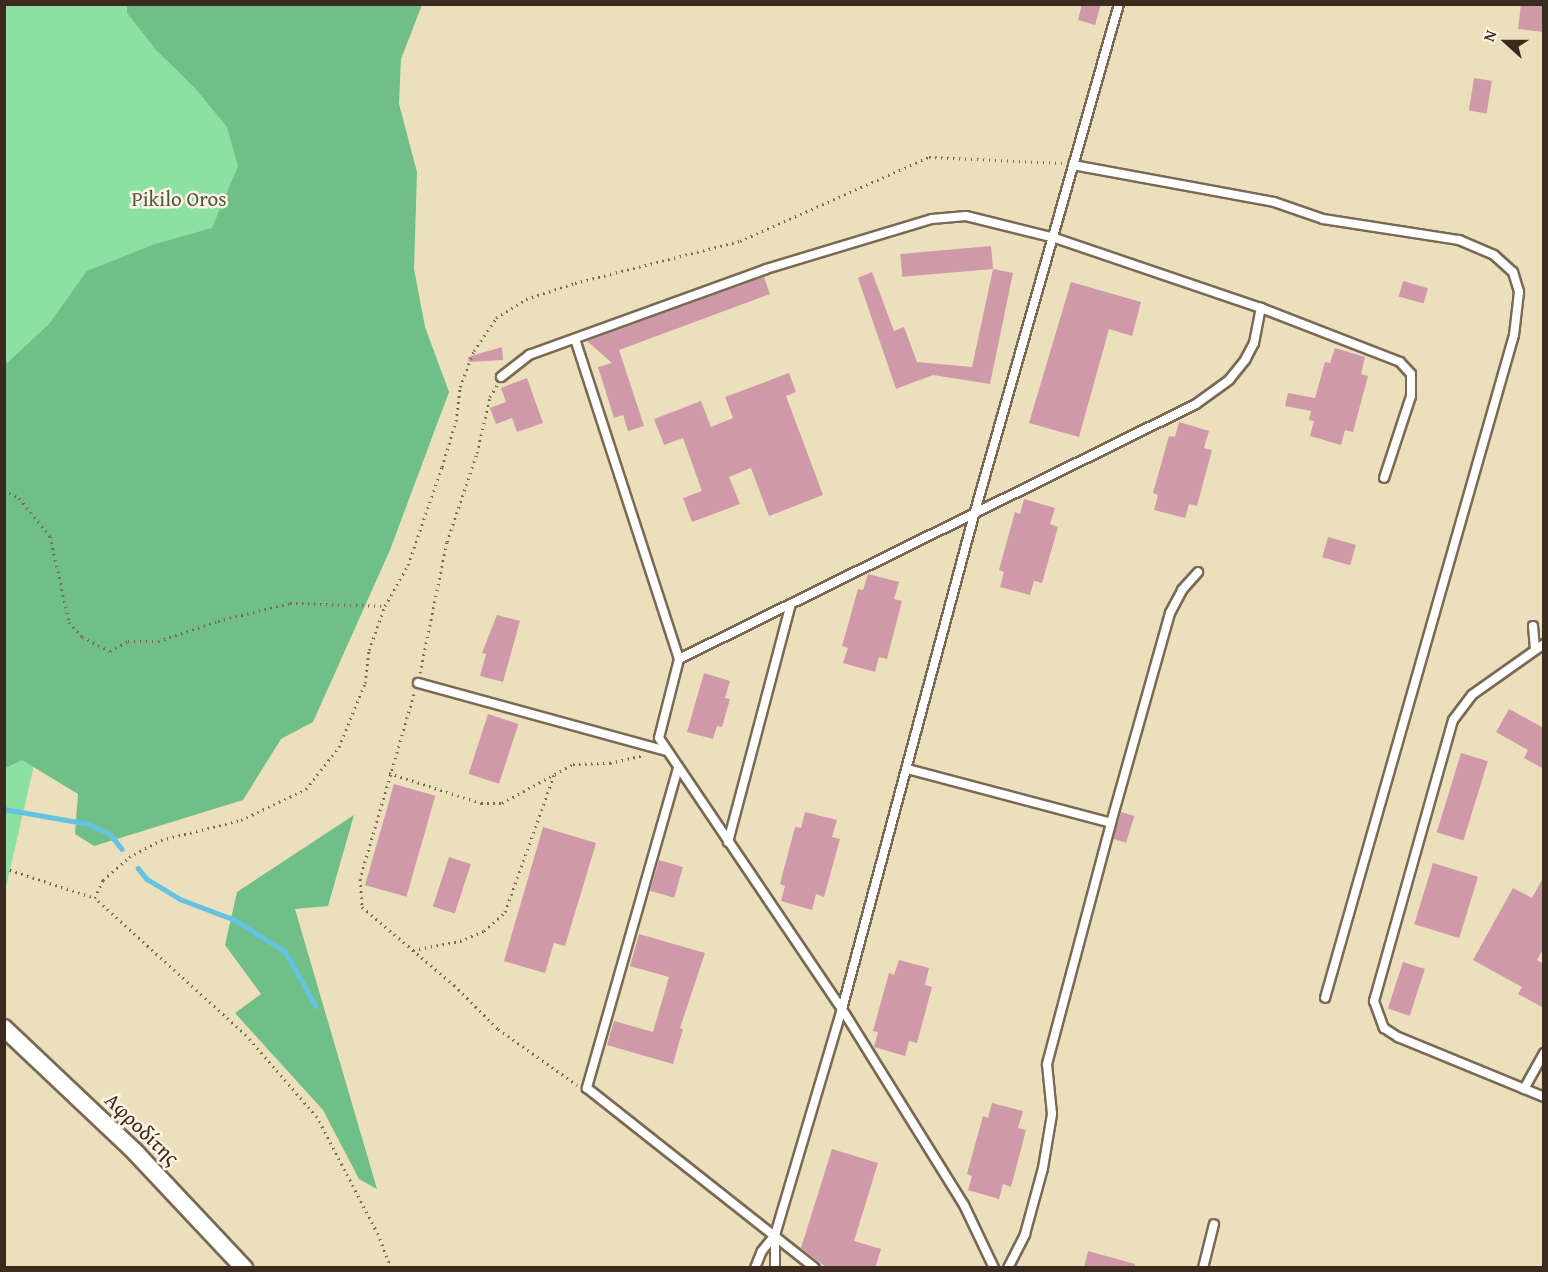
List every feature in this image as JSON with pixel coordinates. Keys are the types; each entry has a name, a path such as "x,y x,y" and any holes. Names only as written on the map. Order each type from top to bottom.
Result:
{"street":[{"name":"Αφροδίτης","path":"4,1028 136,1153 244,1268"}],"lane":[{"path":"775,1268 775,1236 842,1009 974,515 1119,4"},
{"path":"1073,165 1274,202 1323,219 1459,240 1494,255 1513,272 1519,292 1514,335 1325,998"},
{"path":"501,377 529,355 766,268 932,219 966,216 1054,238 1261,308 1364,346 1400,362 1411,374 1411,396 1384,478"},
{"path":"679,659 1196,404 1229,380 1245,360 1254,343 1261,308"},
{"path":"575,339 679,659 659,738 842,1009 964,1205 994,1268"},
{"path":"1008,1268 1025,1233 1043,1168 1052,1114 1047,1064 1111,823 1170,613 1182,590 1198,572"},
{"path":"728,842 791,604"},
{"path":"1533,626 1535,649"},
{"path":"1544,644 1472,695 1453,720 1374,1001 1383,1028 1544,1097"},
{"path":"418,682 667,751"},
{"path":"678,768 587,1088 815,1268"},
{"path":"907,769 1111,823"},
{"path":"1524,1089 1544,1053"},
{"path":"1203,1268 1214,1224"},
{"path":"755,1268 762,1251 775,1236"}],"path":[{"path":"501,377 490,397 477,453 447,542 418,682 388,773 360,879 362,907 413,950 498,1029 587,1088"},
{"path":"4,490 19,498 50,536 69,622 82,637 110,651 128,641 158,641 218,621 290,603 386,606 369,650 365,683 339,747 306,789 241,820 161,840 129,857 103,880 95,898"},
{"path":"388,773 481,803 502,803 573,764 610,764 640,757 652,748"},
{"path":"413,950 460,941 484,931 505,912 555,772"},
{"path":"4,868 95,898 246,1035 317,1117 378,1234 390,1268"}],"green space":[{"name":"Pikilo Oros","path":"5,5 299,5 44,722 5,891"},
{"path":"127,5 422,5 401,59 399,104 417,172 414,269 425,327 449,392 390,550 313,722 281,739 243,800 94,846 75,834 78,794 22,760 5,768 5,365 49,324 87,271 155,244 212,228 238,166 227,127 195,88 157,51 127,13"},
{"path":"354,815 328,906 295,909 377,1189 359,1179 323,1110 235,1013 261,994 225,945 237,892"}],"building":[{"path":"1082,4 1101,4 1095,25 1078,20"},
{"path":"1521,4 1544,4 1544,32 1518,29"},
{"path":"1474,78 1492,81 1487,113 1469,111"},
{"path":"991,246 993,269 902,277 900,254"},
{"path":"993,269 1013,273 990,384 933,375 896,389 858,278 872,272 894,331 904,327 917,362 972,367"},
{"path":"764,277 770,294 619,350 644,426 628,431 623,415 614,418 598,367 612,363 587,341"},
{"path":"1403,281 1428,288 1424,304 1399,296"},
{"path":"1071,282 1141,302 1132,336 1109,329 1079,437 1029,423"},
{"path":"502,347 503,360 469,362 468,357"},
{"path":"1335,348 1365,357 1361,374 1368,376 1353,432 1345,430 1341,445 1310,436 1314,421 1309,420 1311,411 1285,406 1288,393 1315,398 1325,362 1330,363"},
{"path":"789,373 796,392 786,396 823,495 769,516 751,468 729,477 740,504 692,522 683,498 702,491 683,438 664,445 654,419 701,401 711,427 733,418 725,397"},
{"path":"527,378 543,423 517,432 512,418 496,424 490,408 506,402 501,388"},
{"path":"1179,422 1209,431 1204,448 1212,450 1197,506 1189,504 1185,518 1154,510 1158,495 1153,493 1169,436 1175,437"},
{"path":"1024,499 1055,508 1050,524 1058,527 1042,583 1034,581 1030,595 1000,587 1004,572 999,570 1015,512 1020,514"},
{"path":"1328,537 1356,545 1350,565 1322,557"},
{"path":"868,574 899,582 894,599 902,601 887,659 879,657 875,672 843,663 848,648 842,646 858,589 863,590"},
{"path":"497,615 520,621 503,682 480,676 486,654 482,653"},
{"path":"704,673 730,681 725,698 730,699 722,727 717,726 713,739 687,732"},
{"path":"1509,709 1544,728 1544,769 1524,758 1528,750 1496,732"},
{"path":"488,714 518,724 499,784 469,774"},
{"path":"1461,753 1488,761 1464,841 1437,832"},
{"path":"394,784 435,796 406,897 365,885"},
{"path":"805,812 837,820 832,837 840,839 824,897 816,894 812,910 781,901 785,886 780,884 795,827 801,828"},
{"path":"1121,812 1134,816 1126,843 1113,839"},
{"path":"543,827 596,843 565,946 554,943 545,973 504,961"},
{"path":"449,857 471,864 455,914 433,906"},
{"path":"659,860 683,867 674,898 650,891"},
{"path":"1433,863 1478,877 1459,938 1414,924"},
{"path":"1544,876 1544,948 1537,960 1544,964 1544,1008 1518,994 1522,987 1473,960 1513,888 1532,898"},
{"path":"639,934 705,953 680,1028 683,1029 673,1064 607,1045 614,1021 653,1032 669,977 630,966"},
{"path":"899,960 929,968 925,985 932,987 917,1043 909,1041 905,1056 874,1047 878,1032 873,1031 889,973 894,975"},
{"path":"1403,962 1425,969 1410,1016 1388,1009"},
{"path":"992,1103 1023,1111 1018,1128 1026,1130 1011,1187 1003,1184 999,1199 968,1190 972,1176 967,1174 983,1116 988,1118"},
{"path":"832,1149 878,1163 854,1241 881,1249 875,1268 827,1268 801,1248"},
{"path":"1088,1251 1135,1264 1134,1268 1084,1268"}],"waterway":[{"path":"4,809 89,824 110,834 122,849"},
{"path":"138,868 147,879 180,899 233,919 285,951 316,1006"}]}
